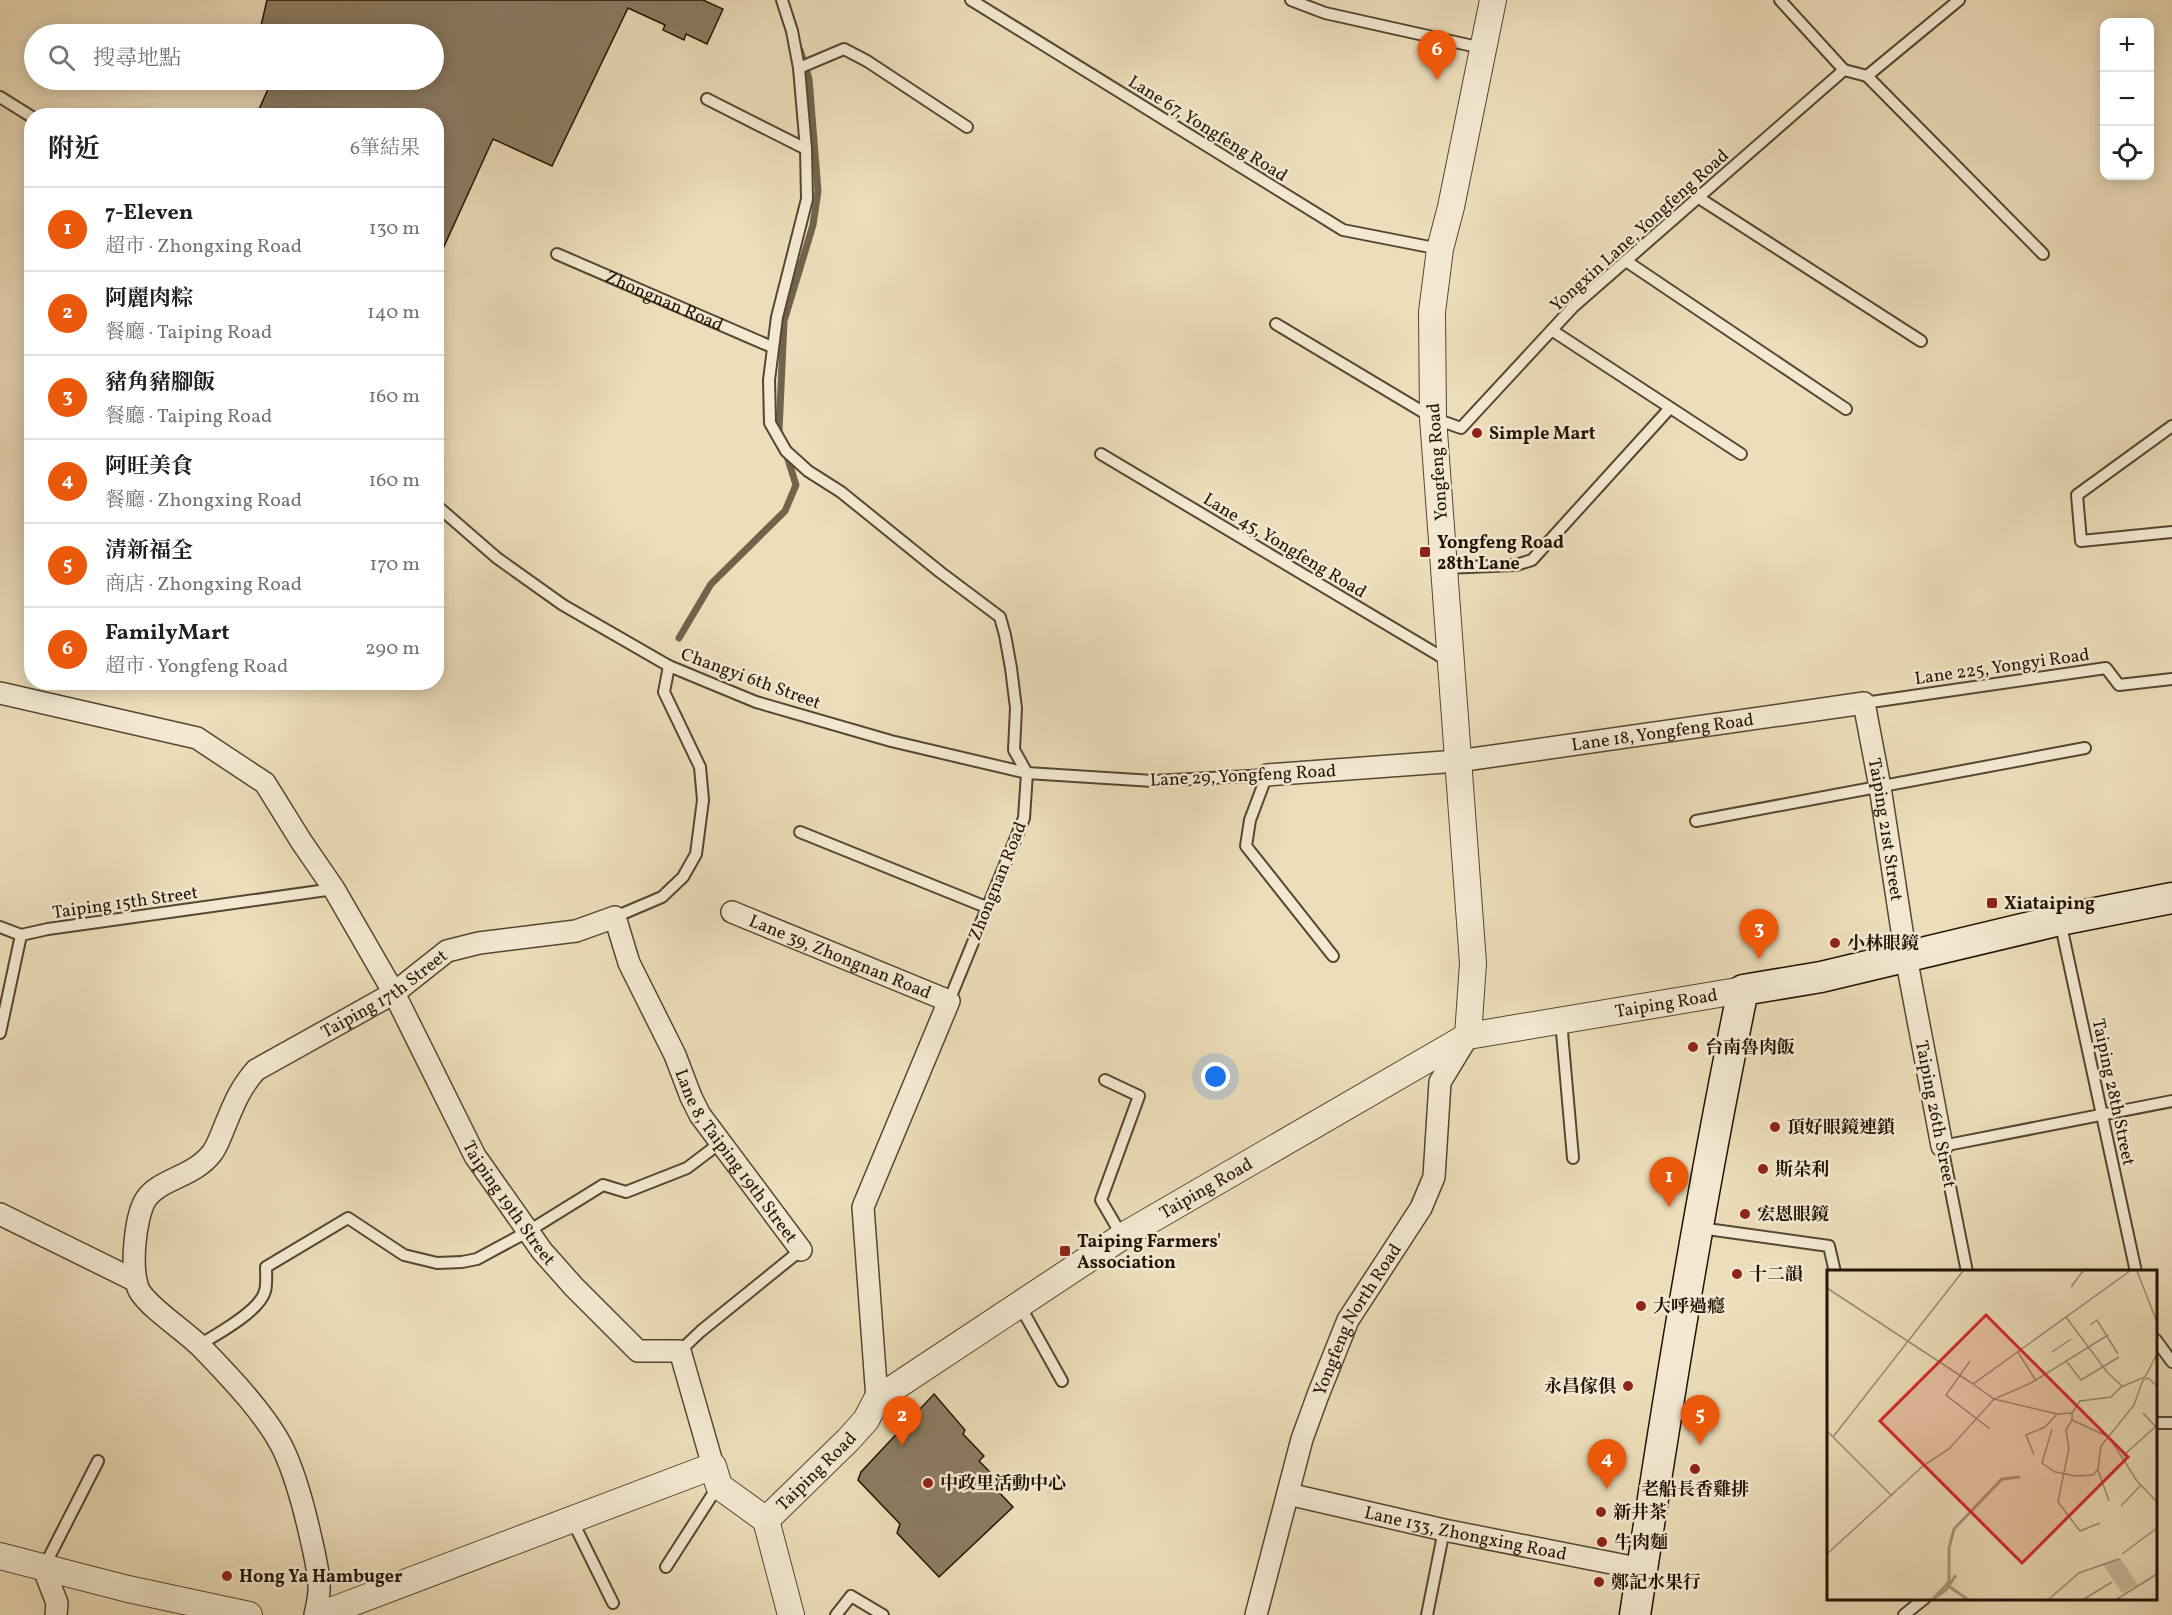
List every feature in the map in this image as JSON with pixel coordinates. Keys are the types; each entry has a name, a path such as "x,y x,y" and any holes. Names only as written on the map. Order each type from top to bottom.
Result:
{"main road":[{"name":"Taiping Road","path":"1743,990 1821,977 2060,920 2172,898"},
{"path":"1635,1615 1697,1228 1743,990"}],"street":[{"name":"Yongfeng Road","path":"1468,1036 1473,963 1433,418 1432,312 1440,249 1451,207 1493,0"},
{"name":"Taiping 19th Street","path":"0,693 197,738 265,783 300,841 334,888 394,993 475,1156 527,1232 574,1287 638,1351 680,1351"},
{"name":"Lane 18, Yongfeng Road","path":"1458,761 1864,703"},
{"name":"Taiping 21st Street","path":"1864,703 1880,787 1906,957"},
{"name":"Lane 29, Yongfeng Road","path":"1267,776 1458,761"},
{"name":"Lane 39, Zhongnan Road","path":"732,912 949,1001"},
{"name":"Taiping 17th Street","path":"136,1281 135,1246 140,1211 147,1198 158,1188 184,1176 203,1163 214,1151 243,1085 256,1070 394,993 447,951 479,943 576,931 615,916"},
{"name":"Lane 8, Taiping 19th Street","path":"615,916 629,963 675,1055 700,1115 801,1250"},
{"name":"Taiping 26th Street","path":"1906,957 1942,1146"},
{"name":"Taiping Road","path":"716,1476 766,1520 848,1440 866,1420 877,1399 1123,1236 1468,1036 1743,990"},
{"name":"Zhongnan Road","path":"877,1399 863,1207 949,1001"},
{"name":"Yongfeng North Road","path":"1256,1615 1302,1439 1318,1395 1348,1320 1421,1208 1434,1177 1440,1082 1468,1036"},
{"path":"0,1214 136,1281 140,1292 199,1345 268,1424 284,1451 300,1493 320,1585 315,1615"},
{"path":"320,1615 571,1519 716,1476 680,1351"},
{"name":"Lane 133, Zhongxing Road","path":"1288,1494 1444,1530 1642,1569"},
{"path":"766,1520 791,1615"},
{"path":"0,1556 249,1615"},
{"path":"43,1567 57,1602 56,1615"}],"lane":[{"name":"Zhongnan Road","path":"782,0 792,31 799,68 806,149 807,199 785,282 772,347 769,380 770,423 786,451 808,471 841,492 931,566 1000,617 1005,635 1016,708 1014,750 1027,773 1024,818 949,1001"},
{"name":"Lane 67, Yongfeng Road","path":"971,0 1343,230 1440,249"},
{"path":"1292,0 1325,14 1482,48"},
{"path":"1780,0 1844,70 1867,76 2043,254"},
{"path":"1867,76 1959,0"},
{"path":"799,68 844,49 867,61 967,127"},
{"name":"Yongxin Lane, Yongfeng Road","path":"1433,418 1461,428 1573,307 1844,70"},
{"path":"0,97 24,112"},
{"path":"707,99 806,149"},
{"path":"1699,198 1921,341"},
{"name":"Zhongnan Road","path":"557,254 772,347"},
{"path":"1626,261 1845,409"},
{"path":"1276,324 1433,418"},
{"path":"1553,331 1741,454"},
{"path":"1444,568 1515,566 1532,560 1670,408"},
{"path":"2172,426 2077,495 2081,541 2172,532"},
{"name":"Lane 45, Yongfeng Road","path":"1101,454 1452,664"},
{"name":"Changyi 6th Street","path":"444,512 496,558 535,585 592,622 669,666 756,702 825,723 1027,773"},
{"name":"Taiping 17th Street","path":"615,916 662,897 683,877 696,854 703,800 700,767 664,692 669,666"},
{"name":"Lane 225, Yongyi Road","path":"1864,703 2106,668 2119,685 2172,679"},
{"path":"1696,821 2085,748"},
{"name":"Lane 29, Yongfeng Road","path":"1027,773 1153,781 1267,776"},
{"path":"1267,776 1250,820 1246,846 1333,956"},
{"path":"800,832 986,907"},
{"name":"Taiping 15th Street","path":"21,935 48,929 334,888"},
{"name":"Taiping 28th Street","path":"2060,920 2136,1270"},
{"path":"0,927 21,935 0,1033"},
{"path":"1561,1022 1573,1158"},
{"path":"1105,1080 1140,1096 1101,1200 1123,1236"},
{"path":"1942,1146 2172,1101"},
{"path":"199,1345 229,1328 248,1313 265,1293 266,1267 348,1218 404,1255 437,1263 477,1259 527,1232 603,1185 626,1192 687,1168 720,1143"},
{"name":"Taiping 26th Street","path":"1942,1146 1967,1270"},
{"path":"1697,1228 1829,1246 1835,1270"},
{"name":"Lane 8, Taiping 19th Street","path":"680,1351 700,1331 801,1250"},
{"path":"1019,1304 1062,1381"},
{"path":"2157,1341 2172,1362"},
{"path":"43,1567 98,1461"},
{"path":"666,1567 716,1476"},
{"path":"571,1519 613,1603"},
{"path":"1427,1615 1444,1530"},
{"path":"837,1615 851,1596 883,1615"},
{"path":"1904,1615 1923,1600"}],"building":[{"path":"267,0 703,0 723,9 707,44 686,34 684,40 663,30 665,25 628,8 552,166 493,139 444,246 444,108 260,108 268,90 444,90 444,24 261,24"},
{"name":"中政里活動中心","path":"934,1394 965,1430 963,1434 984,1456 979,1461 998,1480 993,1486 1013,1507 939,1577 897,1533 900,1524 858,1480 861,1472"}],"waterway":[{"path":"781,437 779,431 784,321 813,225 818,191 809,79 800,50"},
{"path":"679,638 711,584 785,511 796,485 786,453"}],"place":[{"name":"FamilyMart","path":"1437,80"},
{"name":"Simple Mart","path":"1477,433"},
{"name":"Yongfeng Road 28th Lane","path":"1425,552"},
{"name":"Xiataiping","path":"1992,903"},
{"name":"小林眼鏡","path":"1835,943"},
{"name":"豬角豬腳飯","path":"1759,959"},
{"name":"台南魯肉飯","path":"1693,1047"},
{"name":"頂好眼鏡連鎖","path":"1775,1127"},
{"name":"斯朵利","path":"1763,1169"},
{"name":"7-Eleven","path":"1669,1207"},
{"name":"宏恩眼鏡","path":"1745,1214"},
{"name":"Taiping Farmers' Association","path":"1065,1251"},
{"name":"十二韻","path":"1737,1274"},
{"name":"大呼過癮","path":"1641,1306"},
{"name":"永昌傢俱","path":"1628,1386"},
{"name":"清新福全","path":"1700,1445"},
{"name":"阿麗肉粽","path":"902,1446"},
{"name":"老船長香雞排","path":"1695,1469"},
{"name":"中政里活動中心","path":"928,1483"},
{"name":"阿旺美食","path":"1607,1489"},
{"name":"新井茶","path":"1601,1512"},
{"name":"牛肉麵","path":"1602,1542"},
{"name":"Hong Ya Hambuger","path":"227,1576"},
{"name":"鄭記水果行","path":"1599,1582"}]}
